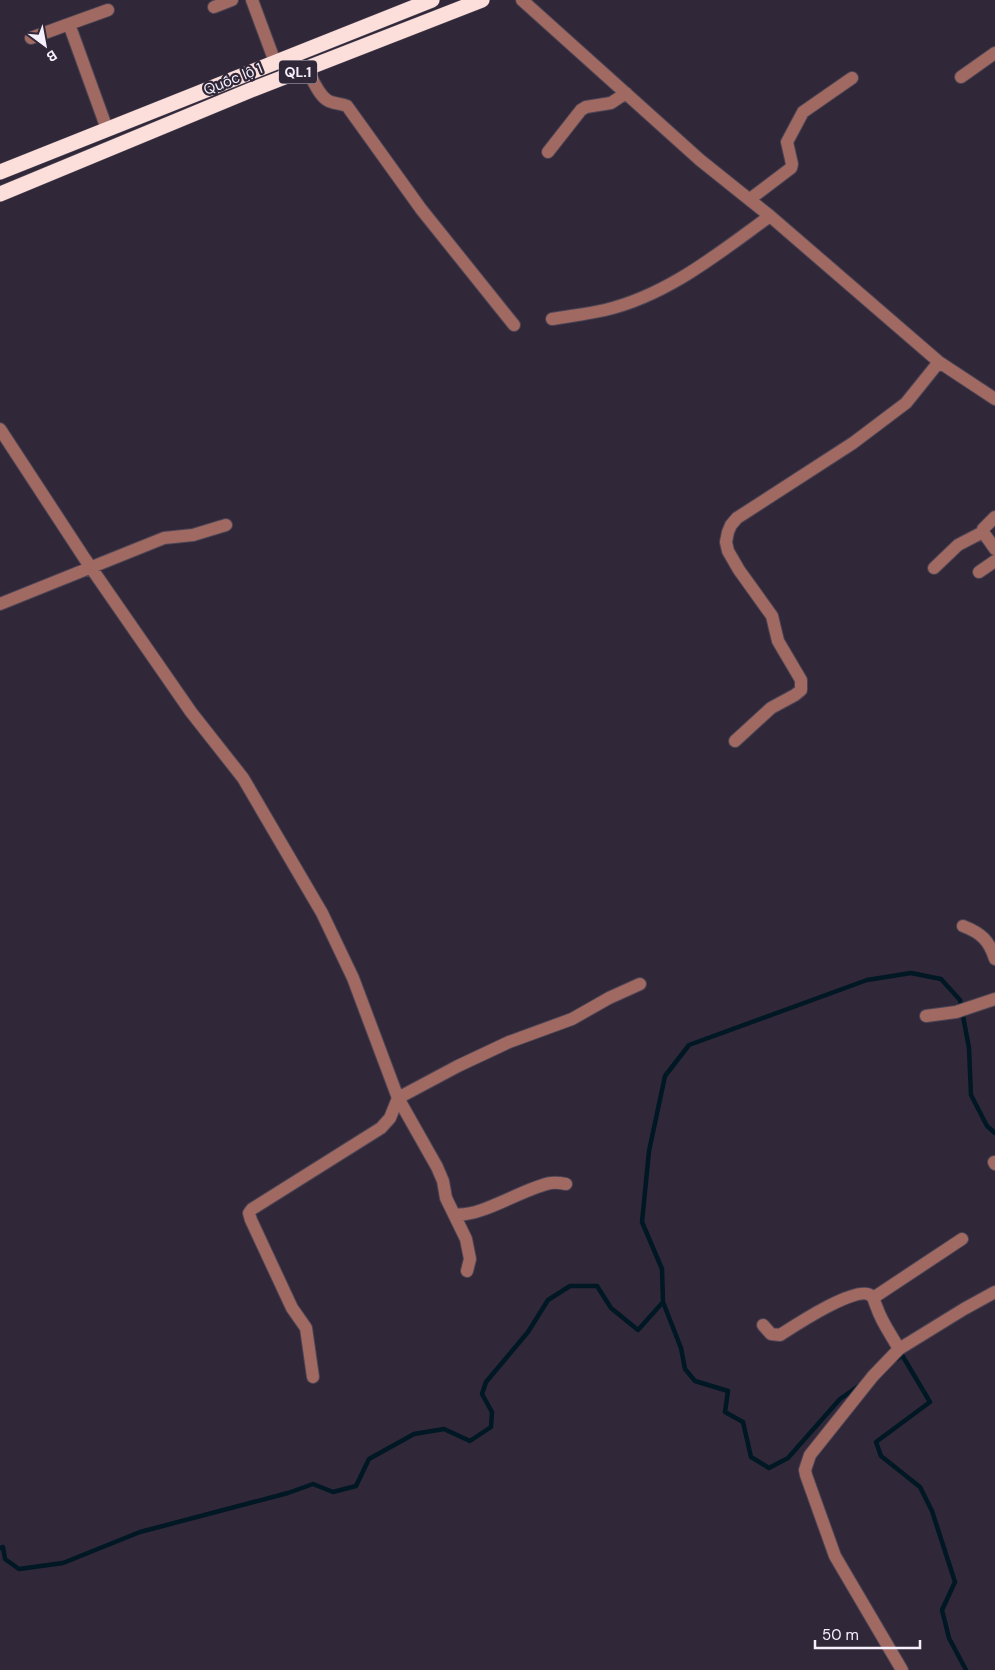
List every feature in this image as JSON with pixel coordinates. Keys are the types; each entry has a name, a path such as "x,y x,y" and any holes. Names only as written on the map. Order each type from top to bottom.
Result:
{"highway":[{"name":"Quốc lộ 1","path":"0,172 432,0"},
{"name":"Quốc lộ 1","path":"0,194 307,68 482,0"},
{"path":"107,129 115,146"}],"street":[{"path":"214,6 232,0"},
{"path":"252,0 275,62"},
{"path":"522,0 700,160 750,199 940,362 995,400"},
{"path":"31,38 108,10"},
{"path":"69,24 107,129"},
{"path":"961,77 995,54"},
{"path":"307,68 326,100 333,103 340,102 347,106 421,209 514,325"},
{"path":"750,199 791,168 792,164 787,142 803,112 852,78"},
{"path":"548,152 581,110 586,107 611,103 626,93"},
{"path":"552,319 606,310 643,297 693,272 770,216"},
{"path":"735,741 771,708 800,690 802,685 801,680 778,641 772,616 739,570 728,550 726,542 731,525 737,518 853,443 906,403 940,362"},
{"path":"0,429 90,567 191,712 243,778 322,913 352,978 398,1098 443,1181 446,1198 468,1246 470,1259 467,1270"},
{"path":"934,568 958,545 983,532 983,529 995,517"},
{"path":"0,604 164,538 193,535 226,525"},
{"path":"983,532 995,549"},
{"path":"979,572 995,561"},
{"path":"963,926 976,932 991,945 995,959"},
{"path":"313,1377 306,1328 292,1308 249,1213 252,1209 381,1128 390,1118 398,1098 458,1066 509,1042 572,1019 609,998 640,984"},
{"path":"926,1016 956,1012 995,999"},
{"path":"454,1214 462,1216 476,1212 549,1183 566,1184"},
{"path":"873,1298 962,1239"},
{"path":"902,1670 835,1556 805,1470 810,1455 873,1376 899,1349 956,1313 995,1292"},
{"path":"763,1325 771,1334 780,1335 827,1306 851,1296 865,1293 870,1294 873,1298 879,1314 899,1349"}],"waterway":[{"path":"0,1548 3,1547 5,1559 19,1569 63,1563 140,1532 288,1493 313,1484 333,1492 356,1486 369,1459 414,1434 444,1429 470,1441 491,1427 492,1412 482,1394 486,1382 528,1332 548,1300 570,1286 597,1286 611,1308 638,1330 663,1302 662,1269 642,1222 649,1151 665,1076 689,1045 867,980 911,973 941,979 960,1000 969,1048 971,1095 987,1126 995,1133"},
{"path":"663,1302 681,1348 685,1369 695,1381 728,1391 725,1412 743,1422 751,1457 769,1468 788,1458 840,1399 860,1385"},
{"path":"897,1359 902,1355 930,1402 876,1442 881,1456 920,1487 932,1511 955,1582 942,1610 949,1638 966,1670"}]}
